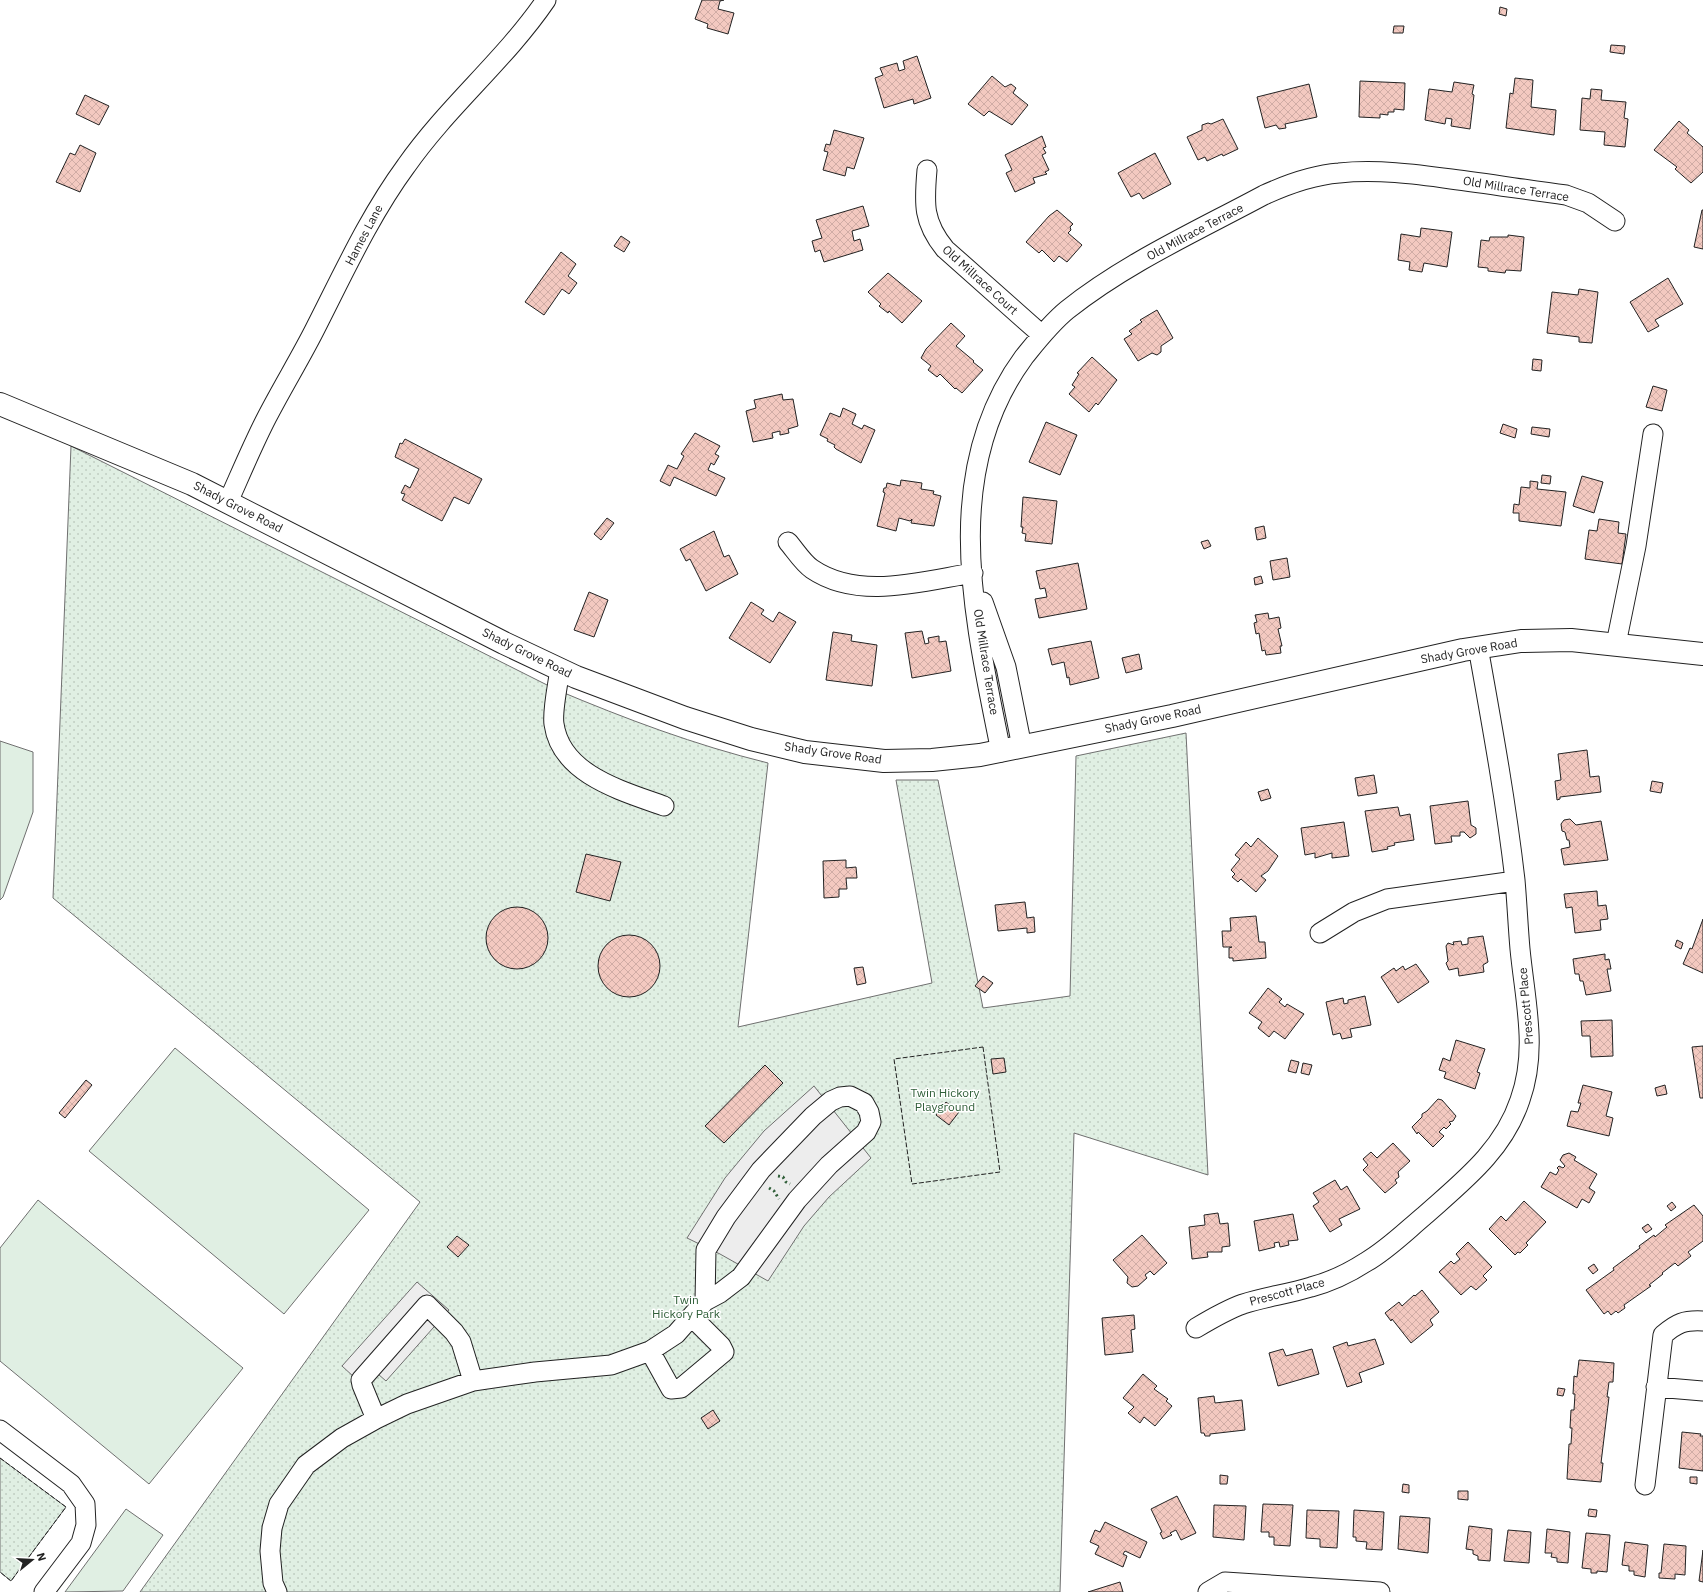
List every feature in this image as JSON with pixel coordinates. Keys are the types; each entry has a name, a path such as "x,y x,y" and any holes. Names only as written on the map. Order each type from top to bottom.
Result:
{"main road":[{"name":"Shady Grove Road","path":"0,404 192,484 504,643 612,692 685,718 751,739 805,752 884,761 932,760 1001,752 1478,647 1521,641 1571,640 1703,654"}],"street":[{"name":"Hames Lane","path":"228,502 268,417 292,375 357,246 385,196 406,165 442,119 508,51 546,0"},
{"name":"Old Millrace Court","path":"927,170 925,195 927,219 933,235 945,249 1042,335"},
{"name":"Old Millrace Terrace","path":"1001,752 981,647 969,528 971,492 985,432 996,403 1016,369 1042,335 1065,312 1122,271 1264,194 1315,177 1361,171 1416,175 1566,195 1588,203 1615,221"},
{"path":"1616,644 1636,546 1653,434"},
{"path":"788,542 812,569 832,578 854,585 880,586 906,584 973,573"},
{"name":"Old Millrace Terrace","path":"973,573 1006,667 1022,747"},
{"name":"Prescott Place","path":"1196,1328 1232,1308 1312,1287 1338,1277 1366,1262 1386,1248 1477,1169 1494,1149 1508,1127 1520,1101 1527,1076 1530,1047 1529,1018 1520,950 1515,881 1501,780 1478,647"},
{"path":"560,669 554,723 562,748 590,777 607,785 664,806"},
{"path":"1320,933 1354,912 1387,899 1515,881"},
{"path":"277,1592 273,1582 270,1551 272,1528 279,1504 306,1465 342,1438 376,1419 407,1404 473,1381 535,1372 611,1365 650,1351 676,1334 705,1301 741,1277 797,1200 829,1165 866,1132 871,1122 869,1112 864,1103 850,1096 840,1097 832,1101 812,1116 761,1170 726,1217 706,1250 705,1301"},
{"path":"376,1419 362,1386 361,1380 427,1305 454,1332 461,1342 473,1381"},
{"path":"650,1351 671,1389 681,1388 724,1352 721,1346 692,1317"},
{"path":"1645,1485 1663,1335 1675,1324 1690,1320 1703,1321"},
{"path":"1656,1387 1703,1391"},
{"path":"0,1430 71,1484 85,1504 86,1525 81,1543 44,1592"},
{"path":"1208,1592 1225,1582 1380,1592"}],"green space":[{"name":"Twin Hickory Park","path":"71,446 557,690 687,740 768,763 738,1027 932,983 896,780 938,780 983,1008 1070,996 1076,756 1186,733 1208,1175 1074,1133 1060,1592 140,1592 420,1202 53,898"},
{"path":"0,741 33,752 33,812 3,897 0,900"},
{"path":"175,1048 369,1210 284,1314 89,1151"},
{"path":"38,1200 243,1368 149,1484 0,1361 0,1248"},
{"path":"0,1458 66,1507 11,1581 0,1572"},
{"path":"126,1509 163,1535 123,1591 65,1592"}],"shaded area":[{"path":"814,1086 871,1158 829,1197 804,1226 768,1281 720,1254 687,1238 725,1178 764,1131"},
{"path":"417,1282 449,1310 386,1381 378,1374 366,1388 342,1366"}],"building":[{"path":"702,0 724,0 720,1 718,9 734,13 728,34 707,28 708,24 695,19"},
{"path":"1500,7 1507,9 1506,16 1499,14"},
{"path":"1394,26 1404,26 1403,33 1393,33"},
{"path":"1611,45 1625,46 1624,54 1610,52"},
{"path":"917,56 931,98 914,104 913,99 884,108 875,78 883,75 880,68 897,63 899,71 905,69 903,61"},
{"path":"992,76 1005,87 1011,84 1016,88 1013,93 1028,105 1012,125 989,111 984,116 968,104"},
{"path":"1515,78 1533,80 1531,107 1556,110 1554,135 1506,128 1510,93 1513,94"},
{"path":"1360,81 1405,83 1404,110 1394,109 1394,112 1388,112 1388,115 1380,114 1380,118 1359,117"},
{"path":"1454,82 1474,85 1470,129 1451,126 1452,119 1446,118 1445,124 1425,120 1429,89 1452,92"},
{"path":"1309,84 1317,117 1285,124 1286,128 1279,129 1276,125 1265,128 1257,97"},
{"path":"1591,89 1602,90 1601,100 1626,102 1624,118 1628,119 1625,147 1604,145 1605,132 1580,130 1582,98 1590,99"},
{"path":"85,95 109,106 99,125 76,114"},
{"path":"1223,119 1238,149 1207,161 1205,157 1198,160 1187,137 1202,130 1202,125 1208,123 1211,124"},
{"path":"1679,121 1689,130 1687,133 1703,147 1703,172 1691,183 1675,169 1677,167 1654,150"},
{"path":"834,130 864,138 854,169 847,167 845,176 823,170 828,152 824,151 826,144 830,145"},
{"path":"1042,136 1046,147 1043,148 1046,153 1042,155 1049,170 1045,172 1047,174 1033,178 1035,183 1015,192 1006,173 1012,170 1005,155"},
{"path":"80,145 96,153 80,192 56,182 70,153 75,155"},
{"path":"1155,153 1171,184 1143,199 1139,193 1131,197 1118,173"},
{"path":"863,206 869,226 852,231 854,241 860,239 863,250 824,262 820,250 815,252 812,241 822,238 816,220"},
{"path":"1057,210 1073,224 1068,233 1082,245 1067,262 1059,256 1054,262 1042,250 1039,253 1026,242 1049,216"},
{"path":"1703,210 1703,249 1694,247"},
{"path":"1421,228 1452,232 1447,267 1424,263 1422,272 1409,270 1410,262 1398,260 1401,234 1420,237"},
{"path":"1508,235 1524,237 1521,271 1506,270 1505,273 1488,271 1488,268 1478,267 1481,240 1489,241 1490,237 1508,237"},
{"path":"621,236 630,242 624,252 614,246"},
{"path":"561,252 576,264 568,276 577,283 569,294 562,289 544,315 525,302"},
{"path":"888,273 922,301 902,323 889,311 888,313 879,306 881,304 868,292"},
{"path":"1668,278 1683,304 1655,320 1659,326 1648,332 1630,302"},
{"path":"1579,289 1598,292 1592,343 1579,342 1579,337 1547,333 1552,292 1578,295"},
{"path":"1157,310 1173,338 1161,346 1161,352 1157,355 1152,353 1138,361 1124,339 1132,334 1129,331 1142,322 1140,320"},
{"path":"951,323 965,336 956,346 983,370 962,393 956,388 955,389 940,374 937,377 928,370 931,366 921,358 926,349"},
{"path":"1092,357 1117,380 1098,405 1096,403 1089,412 1069,394 1075,387 1072,385 1079,374 1077,373"},
{"path":"1533,359 1542,360 1541,371 1532,370"},
{"path":"1653,386 1667,390 1662,411 1646,407"},
{"path":"782,394 783,400 793,399 798,426 788,429 789,433 780,435 780,431 772,433 773,438 753,442 746,411 756,408 754,400"},
{"path":"843,408 856,414 852,424 862,429 864,425 875,430 861,463 836,449 834,447 835,445 820,435 830,413 840,417"},
{"path":"1046,422 1077,435 1060,475 1029,462"},
{"path":"1503,424 1517,429 1515,438 1500,433"},
{"path":"1532,427 1550,429 1549,437 1531,434"},
{"path":"695,433 720,446 715,454 719,456 714,465 711,463 708,470 725,478 716,496 674,477 670,486 660,481 668,465 677,469 684,456 681,454"},
{"path":"405,439 482,479 469,504 454,497 442,521 402,500 405,494 401,493 405,485 410,488 419,469 395,457 400,443 402,444"},
{"path":"1542,475 1551,476 1550,484 1541,483"},
{"path":"1582,476 1603,482 1594,513 1573,506"},
{"path":"901,480 922,483 921,489 934,491 933,494 941,496 934,526 911,523 912,519 910,521 899,518 896,531 877,526 885,493 883,492 884,488 886,488 887,483 900,486"},
{"path":"1530,481 1538,482 1537,489 1566,492 1561,526 1519,521 1519,513 1513,513 1514,504 1519,505 1521,487 1530,488"},
{"path":"1023,497 1057,501 1052,544 1025,541 1026,534 1022,533 1023,527 1021,527"},
{"path":"607,518 614,523 601,540 594,534"},
{"path":"1599,519 1619,522 1618,533 1626,534 1622,564 1585,559 1589,530 1597,531"},
{"path":"1264,526 1266,538 1257,540 1255,528"},
{"path":"714,531 724,557 729,555 738,574 706,591 690,559 686,561 680,549"},
{"path":"1208,540 1211,546 1204,549 1201,542"},
{"path":"1287,558 1290,577 1273,580 1270,561"},
{"path":"1078,563 1087,609 1039,618 1035,599 1047,597 1045,588 1040,589 1036,571"},
{"path":"1261,576 1263,583 1255,585 1254,578"},
{"path":"589,592 608,600 594,637 574,630"},
{"path":"751,602 764,610 761,614 773,622 779,612 796,622 770,663 729,638"},
{"path":"1268,613 1269,619 1279,617 1281,628 1278,629 1282,646 1280,646 1281,653 1266,655 1265,650 1262,651 1259,633 1256,634 1254,623 1257,622 1255,615"},
{"path":"922,631 925,644 929,643 928,638 939,636 939,642 946,641 951,671 912,678 905,633"},
{"path":"833,632 852,635 851,641 877,645 872,686 826,680"},
{"path":"1091,641 1099,678 1070,685 1064,662 1052,665 1048,649"},
{"path":"1139,654 1142,669 1126,673 1122,658"},
{"path":"1587,750 1590,777 1599,776 1601,792 1560,797 1560,799 1557,800 1555,781 1561,780 1558,754"},
{"path":"1374,775 1377,793 1358,796 1355,778"},
{"path":"1652,781 1663,783 1661,793 1650,791"},
{"path":"1268,789 1271,798 1261,801 1258,792"},
{"path":"1468,801 1471,825 1476,828 1476,834 1470,838 1464,832 1460,832 1460,836 1451,836 1452,842 1435,844 1430,806"},
{"path":"1398,807 1400,816 1410,814 1414,840 1394,843 1395,845 1387,847 1388,849 1372,852 1365,811"},
{"path":"1570,819 1576,825 1601,821 1608,860 1564,865 1561,849 1570,847 1569,840 1567,840 1565,832 1562,831 1561,824 1564,820"},
{"path":"1344,822 1349,856 1332,858 1332,853 1315,858 1315,853 1305,855 1301,828"},
{"path":"1258,838 1278,856 1268,871 1261,876 1266,880 1256,892 1241,879 1238,882 1232,877 1235,874 1231,870 1240,859 1235,855 1246,842 1251,847"},
{"path":"586,854 621,862 610,901 576,892"},
{"path":"846,860 846,868 856,867 857,878 846,878 847,889 839,889 839,897 824,898 823,861"},
{"path":"1597,891 1598,906 1606,905 1608,919 1600,920 1601,930 1575,933 1572,907 1566,908 1564,894"},
{"path":"1025,902 1027,918 1034,917 1035,932 1027,933 1027,928 998,931 995,905"},
{"path":"511,907 523,907 539,916 546,926 548,938 546,950 539,960 523,969 511,969 500,964 491,955 486,944 486,932 491,921 500,912"},
{"path":"1256,916 1259,942 1265,942 1266,958 1233,961 1233,958 1229,958 1229,948 1232,947 1223,947 1222,931 1231,931 1230,918"},
{"path":"1703,919 1703,973 1683,964 1690,948 1692,949"},
{"path":"623,935 635,935 651,944 658,954 660,966 658,978 651,988 635,997 623,997 612,992 603,983 598,972 598,960 603,949 612,940"},
{"path":"1483,936 1488,962 1483,965 1484,972 1459,976 1458,968 1449,970 1446,963 1448,961 1446,946 1448,943 1454,945 1453,942 1461,941 1462,945 1468,944 1468,938"},
{"path":"1677,940 1683,943 1681,949 1675,946"},
{"path":"1605,954 1605,960 1609,959 1611,969 1607,969 1611,991 1586,995 1583,981 1580,981 1579,974 1575,974 1573,959"},
{"path":"1416,964 1429,982 1398,1003 1381,977 1394,968 1396,971 1403,966 1405,970"},
{"path":"863,967 866,983 857,985 854,968"},
{"path":"983,976 993,983 985,993 975,986"},
{"path":"1268,988 1282,999 1279,1002 1285,1007 1287,1004 1304,1014 1285,1039 1274,1031 1269,1037 1258,1028 1262,1022 1249,1013"},
{"path":"1365,996 1371,1025 1350,1029 1352,1037 1342,1039 1340,1033 1333,1035 1326,1002 1343,998 1344,1004 1348,1003 1348,1000"},
{"path":"1612,1020 1613,1056 1591,1057 1590,1036 1582,1036 1581,1021"},
{"path":"1456,1040 1485,1049 1477,1072 1480,1073 1475,1089 1444,1078 1446,1072 1439,1070 1443,1058 1450,1061"},
{"path":"1703,1046 1703,1098 1700,1098 1692,1047"},
{"path":"1004,1058 1006,1072 993,1074 991,1059"},
{"path":"1291,1060 1299,1062 1296,1073 1288,1071"},
{"path":"1303,1063 1312,1065 1309,1075 1301,1073"},
{"path":"765,1065 783,1083 724,1143 705,1126"},
{"path":"86,1080 92,1085 65,1118 59,1113"},
{"path":"1583,1085 1612,1092 1606,1116 1613,1118 1609,1136 1567,1126 1571,1111 1578,1112 1581,1103 1578,1103"},
{"path":"1665,1085 1667,1094 1657,1096 1655,1088"},
{"path":"1438,1099 1442,1100 1456,1116 1453,1121 1449,1122 1451,1124 1446,1129 1444,1127 1439,1132 1444,1136 1433,1147 1418,1132 1417,1134 1412,1127 1422,1117 1422,1114 1427,1111"},
{"path":"946,1102 959,1112 949,1125 936,1115"},
{"path":"1393,1143 1410,1161 1398,1172 1399,1177 1395,1180 1397,1183 1385,1193 1363,1170 1368,1165 1363,1159 1371,1152 1377,1158"},
{"path":"1569,1153 1576,1157 1574,1160 1597,1174 1589,1188 1595,1192 1589,1203 1582,1199 1577,1208 1541,1187 1550,1172 1556,1175 1559,1170 1557,1168 1559,1166 1563,1168 1565,1166 1560,1160 1563,1155"},
{"path":"1335,1180 1341,1190 1347,1186 1360,1209 1339,1219 1342,1225 1330,1232 1313,1206 1319,1202 1313,1193"},
{"path":"1524,1201 1546,1222 1526,1243 1528,1245 1520,1253 1518,1252 1515,1255 1489,1229 1501,1216 1506,1221"},
{"path":"1672,1202 1676,1207 1671,1211 1667,1206"},
{"path":"1694,1205 1703,1216 1703,1241 1688,1252 1691,1256 1678,1266 1675,1263 1662,1273 1663,1274 1649,1285 1651,1286 1624,1305 1625,1308 1618,1313 1616,1311 1611,1315 1608,1311 1604,1314 1586,1290 1614,1270 1613,1268 1640,1248 1639,1246 1654,1235 1655,1237 1667,1227 1665,1225"},
{"path":"1218,1213 1220,1224 1228,1223 1230,1246 1222,1247 1222,1252 1207,1252 1208,1257 1192,1259 1189,1227 1205,1225 1204,1215"},
{"path":"1293,1214 1298,1240 1288,1241 1289,1245 1280,1247 1279,1242 1274,1243 1275,1247 1259,1251 1254,1221"},
{"path":"1648,1224 1652,1229 1646,1233 1642,1228"},
{"path":"1142,1235 1167,1263 1154,1275 1150,1271 1145,1275 1147,1278 1138,1286 1132,1287 1127,1283 1128,1277 1113,1260"},
{"path":"457,1236 469,1245 458,1257 447,1247"},
{"path":"1468,1242 1492,1267 1483,1276 1487,1280 1476,1290 1471,1286 1461,1295 1439,1272 1451,1261 1454,1264 1460,1259 1456,1254"},
{"path":"1594,1264 1598,1270 1593,1274 1588,1268"},
{"path":"1422,1290 1439,1312 1430,1320 1433,1325 1411,1343 1392,1319 1391,1321 1385,1313 1399,1302 1402,1306"},
{"path":"1134,1315 1135,1329 1131,1330 1133,1352 1105,1355 1102,1318"},
{"path":"1375,1339 1384,1364 1359,1373 1362,1382 1347,1387 1333,1347 1347,1342 1348,1346"},
{"path":"1283,1349 1286,1356 1312,1349 1319,1374 1278,1386 1269,1353"},
{"path":"1579,1360 1614,1363 1613,1382 1609,1382 1607,1397 1609,1397 1601,1463 1603,1463 1601,1482 1567,1479 1569,1444 1571,1444 1572,1428 1570,1428 1571,1410 1574,1410 1574,1376 1577,1377"},
{"path":"1143,1374 1157,1386 1154,1389 1168,1399 1166,1401 1172,1406 1155,1426 1144,1417 1140,1423 1128,1413 1134,1407 1123,1398"},
{"path":"1558,1388 1565,1389 1563,1396 1557,1395"},
{"path":"1214,1396 1215,1403 1242,1400 1245,1430 1210,1434 1210,1436 1205,1436 1204,1433 1201,1433 1198,1398"},
{"path":"713,1410 720,1421 708,1429 701,1418"},
{"path":"1682,1432 1701,1434 1700,1436 1703,1436 1703,1471 1679,1468"},
{"path":"1220,1475 1228,1476 1227,1484 1220,1484"},
{"path":"1690,1477 1697,1477 1697,1484 1690,1483"},
{"path":"1403,1484 1409,1485 1409,1493 1402,1492"},
{"path":"1458,1491 1468,1491 1468,1500 1458,1499"},
{"path":"1177,1496 1196,1533 1181,1540 1176,1530 1170,1533 1172,1535 1163,1539 1160,1533 1162,1532 1151,1509"},
{"path":"1263,1504 1293,1505 1290,1546 1274,1545 1274,1537 1269,1537 1269,1532 1261,1532"},
{"path":"1214,1505 1246,1506 1244,1540 1213,1537"},
{"path":"1589,1509 1597,1510 1596,1517 1588,1516"},
{"path":"1307,1510 1339,1511 1337,1548 1320,1547 1320,1539 1306,1538"},
{"path":"1354,1510 1384,1512 1382,1550 1366,1549 1367,1542 1356,1541 1356,1537 1353,1537"},
{"path":"1400,1516 1430,1518 1428,1553 1398,1549"},
{"path":"1105,1522 1147,1542 1140,1558 1125,1551 1123,1554 1127,1556 1123,1567 1095,1554 1099,1546 1090,1542 1095,1530 1100,1532"},
{"path":"1469,1526 1492,1529 1490,1561 1478,1560 1478,1556 1473,1554 1473,1550 1466,1549"},
{"path":"1547,1529 1570,1532 1568,1563 1557,1562 1557,1558 1551,1557 1552,1553 1545,1553"},
{"path":"1508,1530 1531,1532 1529,1563 1504,1561"},
{"path":"1586,1533 1610,1535 1607,1572 1597,1571 1597,1573 1591,1573 1591,1569 1582,1568"},
{"path":"1625,1542 1648,1545 1645,1577 1634,1575 1634,1571 1629,1571 1629,1566 1622,1565"},
{"path":"1664,1544 1686,1546 1685,1575 1675,1574 1675,1579 1659,1578 1659,1573 1661,1573"},
{"path":"1703,1550 1703,1582 1699,1581"},
{"path":"1120,1582 1123,1592 1088,1592"}],"hedge":[{"path":"778,1176 783,1177 786,1182 790,1184"},
{"path":"769,1188 774,1191 779,1199"}],"fence":[{"path":"983,1047 1000,1172 912,1184 894,1059 983,1047"},
{"path":"0,1458 66,1507 11,1581 0,1572"}],"park label":[{"name":"Twin Hickory Playground","path":"945,1100"}]}
